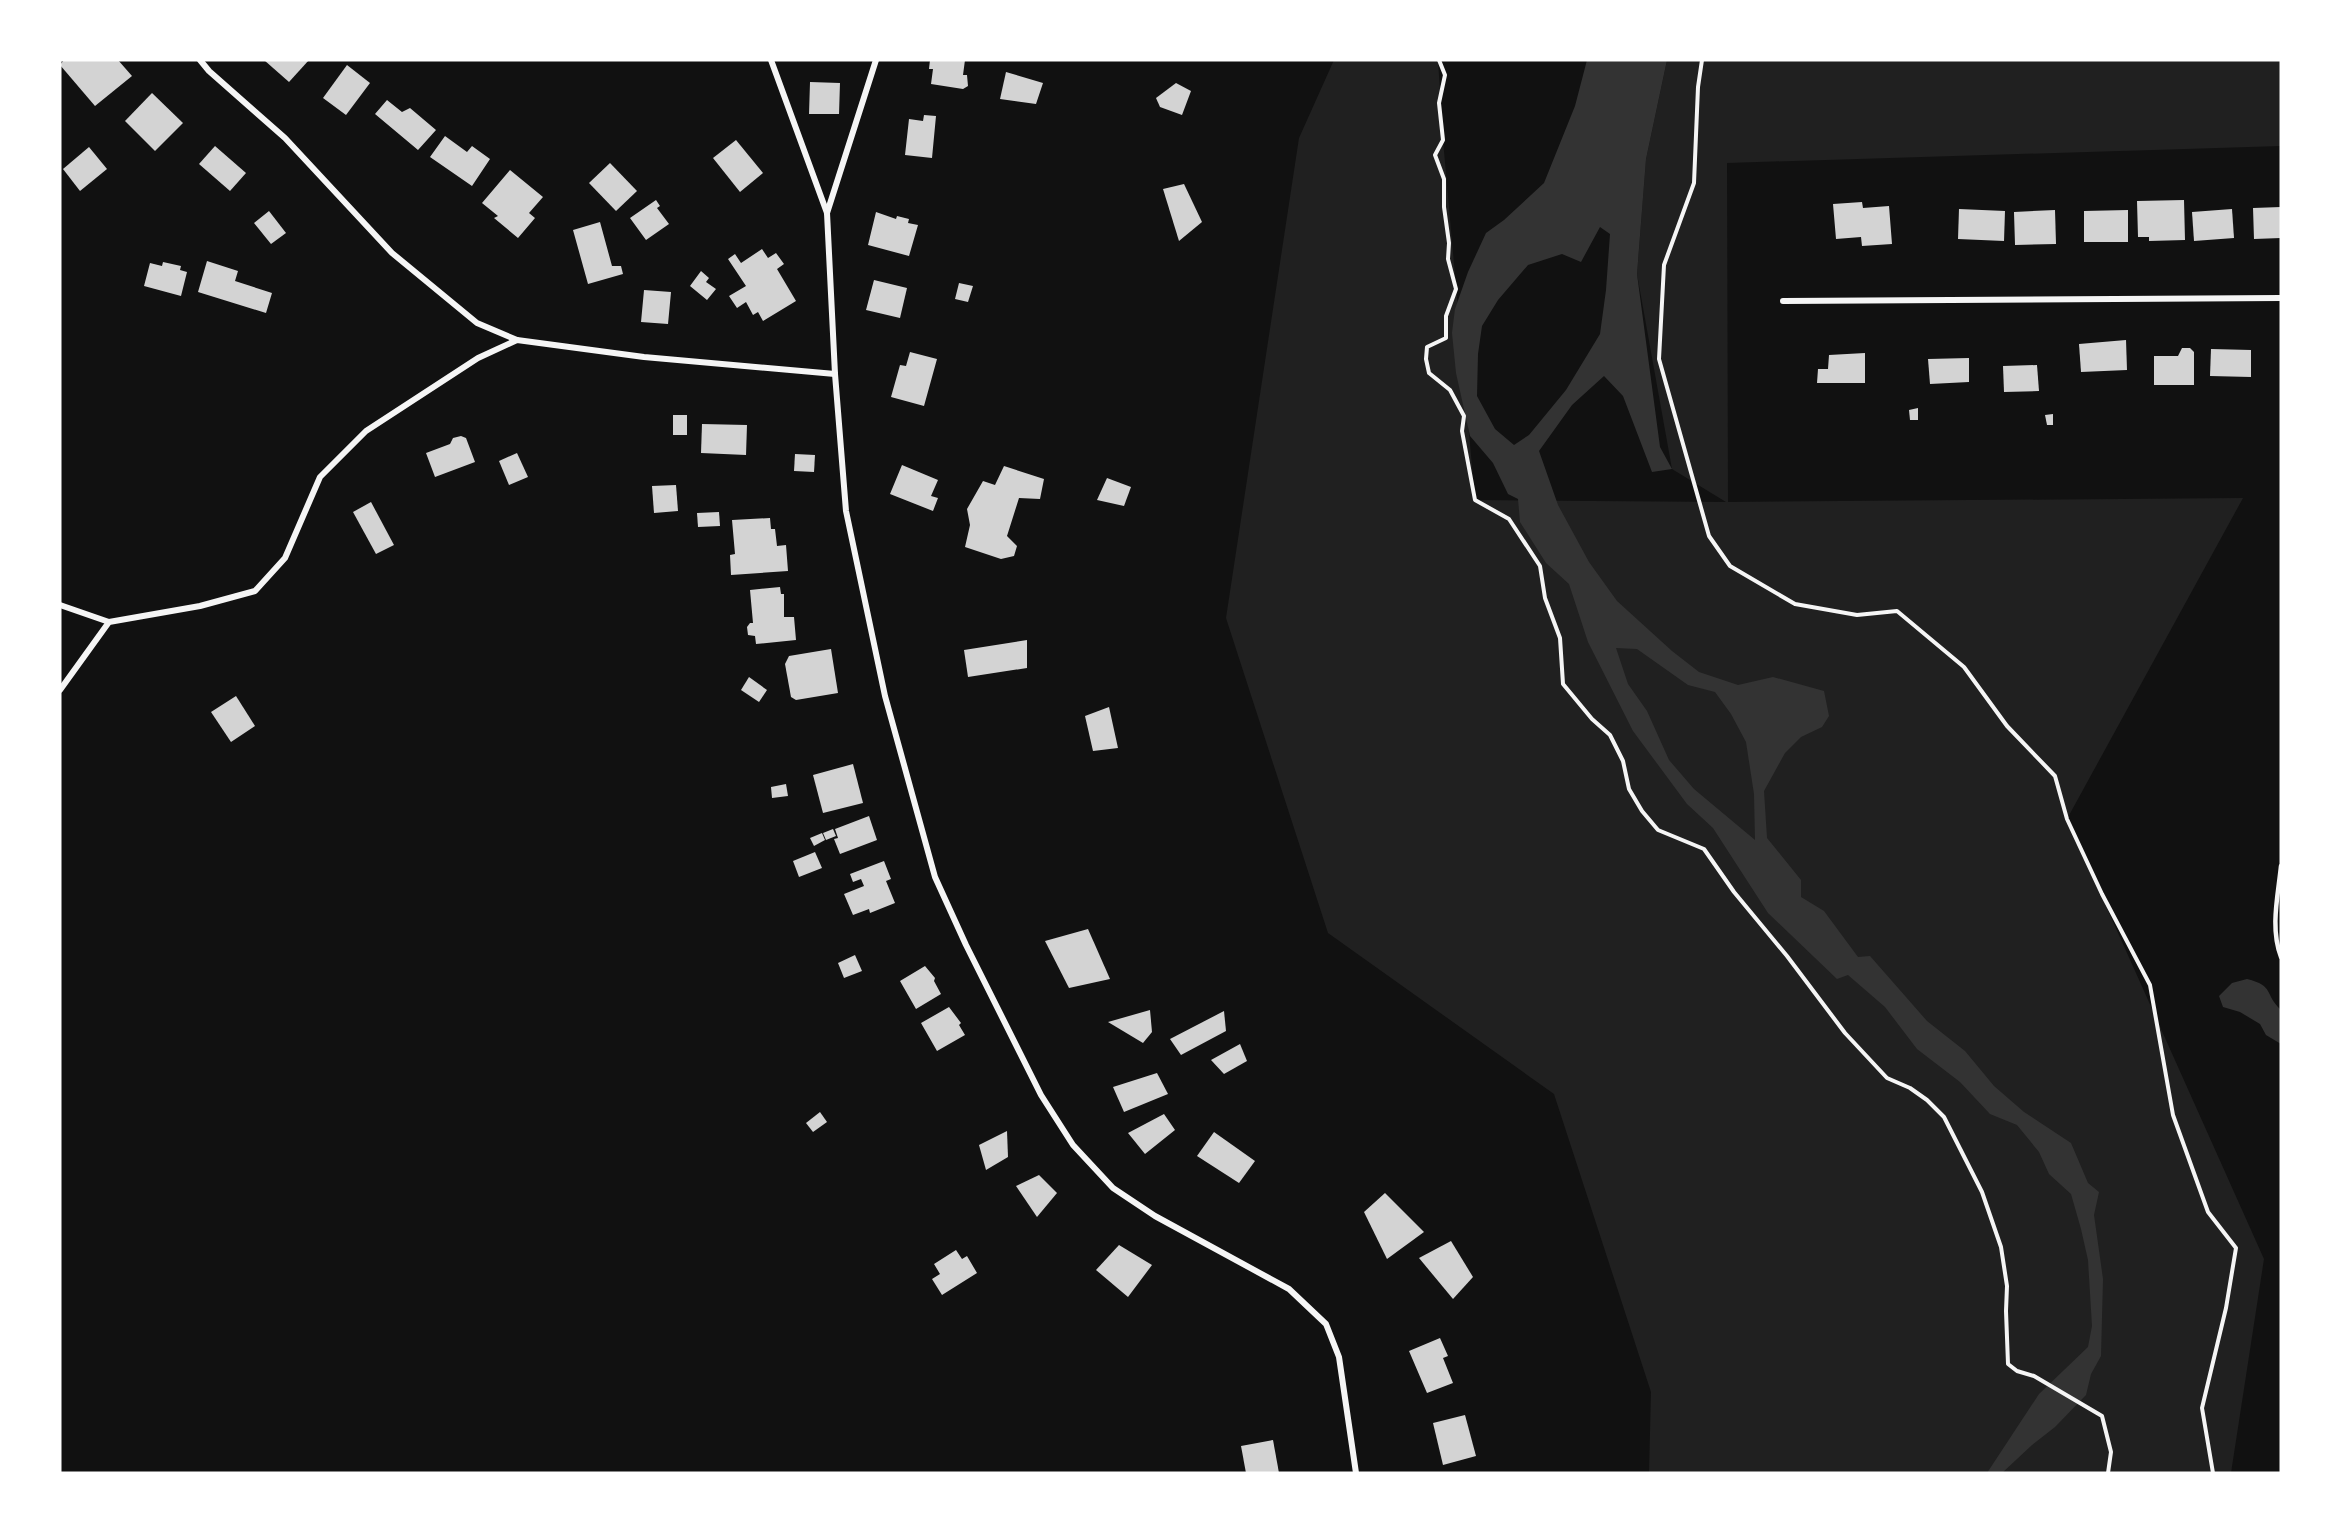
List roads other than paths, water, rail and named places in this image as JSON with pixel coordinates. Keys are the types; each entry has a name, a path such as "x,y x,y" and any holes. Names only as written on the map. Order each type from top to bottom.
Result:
{"street":[{"path":"200,60 209,71 285,138 392,253 477,323 517,340 644,357 835,374"},
{"path":"771,60 827,213 835,374 846,511 885,696 935,877 966,945 1041,1095 1073,1145 1113,1188 1155,1216 1289,1289 1326,1324 1339,1357 1356,1473"},
{"path":"827,213 876,60"},
{"path":"1783,301 2281,298"},
{"path":"60,605 109,622 200,606 255,591 285,558 320,477 366,431 478,358 517,340"},
{"path":"60,690 109,622"}],"lane":[{"path":"2281,866 2276,914 2276,943 2281,957"}]}
